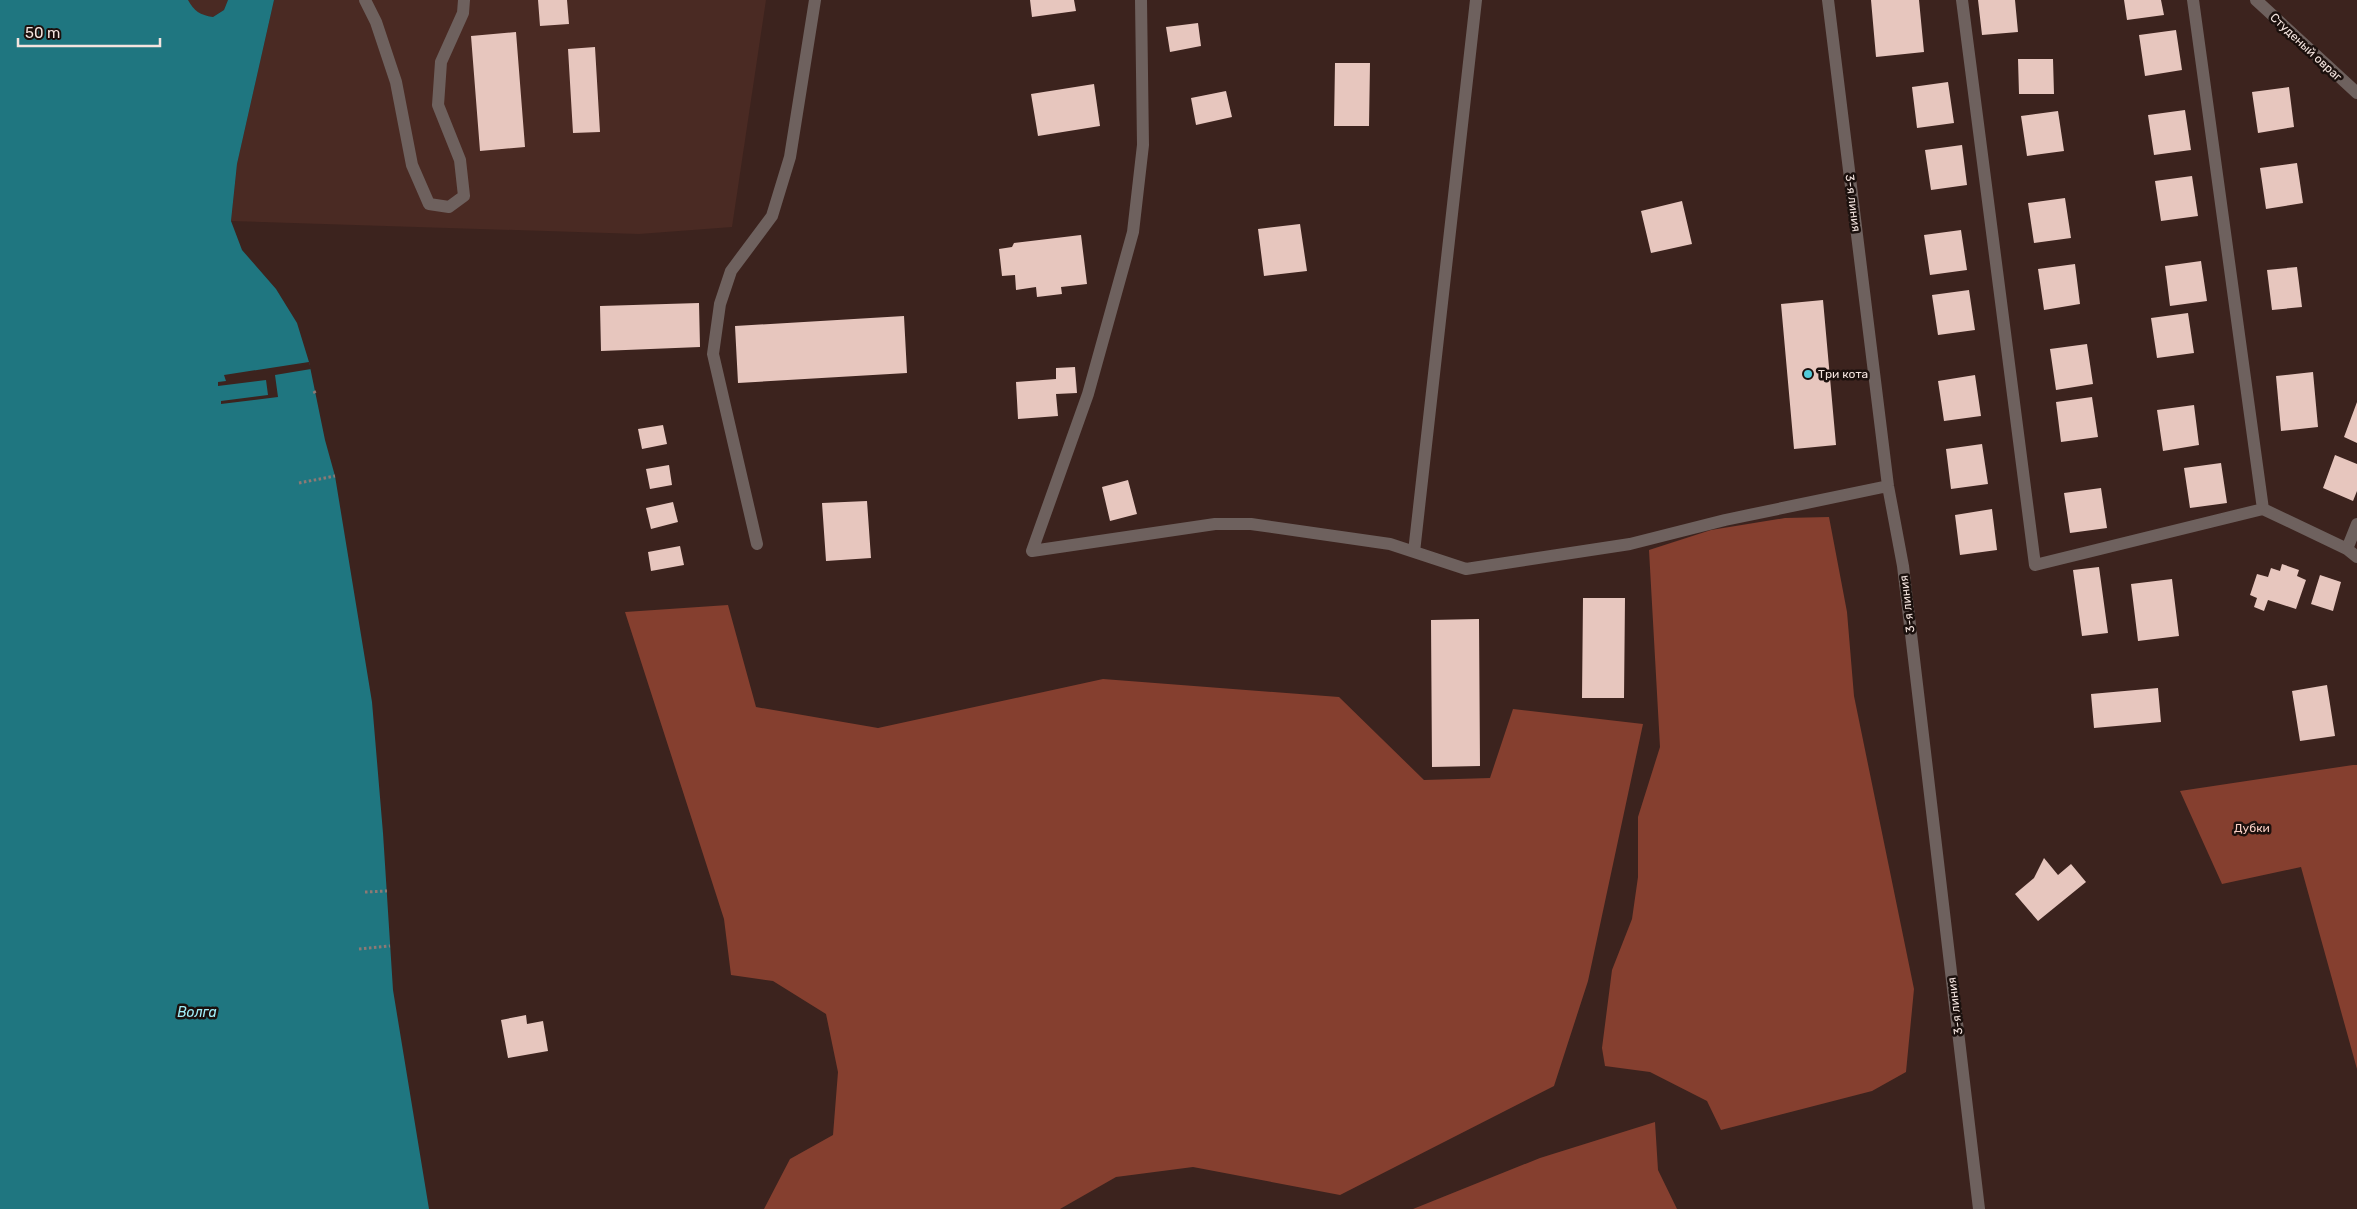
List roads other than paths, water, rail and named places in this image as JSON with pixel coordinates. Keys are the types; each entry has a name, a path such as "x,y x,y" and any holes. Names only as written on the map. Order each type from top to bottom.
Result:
{"street":[{"path":"365,0 376,22 396,82 412,165 429,204 449,207 464,196 460,160 438,105 440,62 463,13 464,0"},
{"path":"757,544 713,354 720,304 731,271 772,216 790,157 815,0"},
{"path":"1141,0 1143,145 1133,232 1088,394 1032,551 1215,524 1251,524 1390,544 1466,569 1630,544 1725,520 1888,486"},
{"path":"1414,552 1476,0"},
{"name":"3-я линия","path":"1828,0 1888,486 1903,566 1979,1209"},
{"path":"1962,0 2035,565 2262,509 2352,553 2357,524"},
{"path":"2193,0 2262,509"},
{"name":"Студеный овраг","path":"2256,0 2357,93"}],"water":[{"name":"Волга","path":"0,0 188,0 198,12 213,17 224,10 228,0 274,0 237,164 231,221 242,250 276,289 297,323 309,362 325,440 335,476 372,702 393,990 429,1209 0,1209"}],"place":[{"name":"Три кота","path":"1808,374"}],"park label":[{"name":"Дубки","path":"2252,828"}]}
